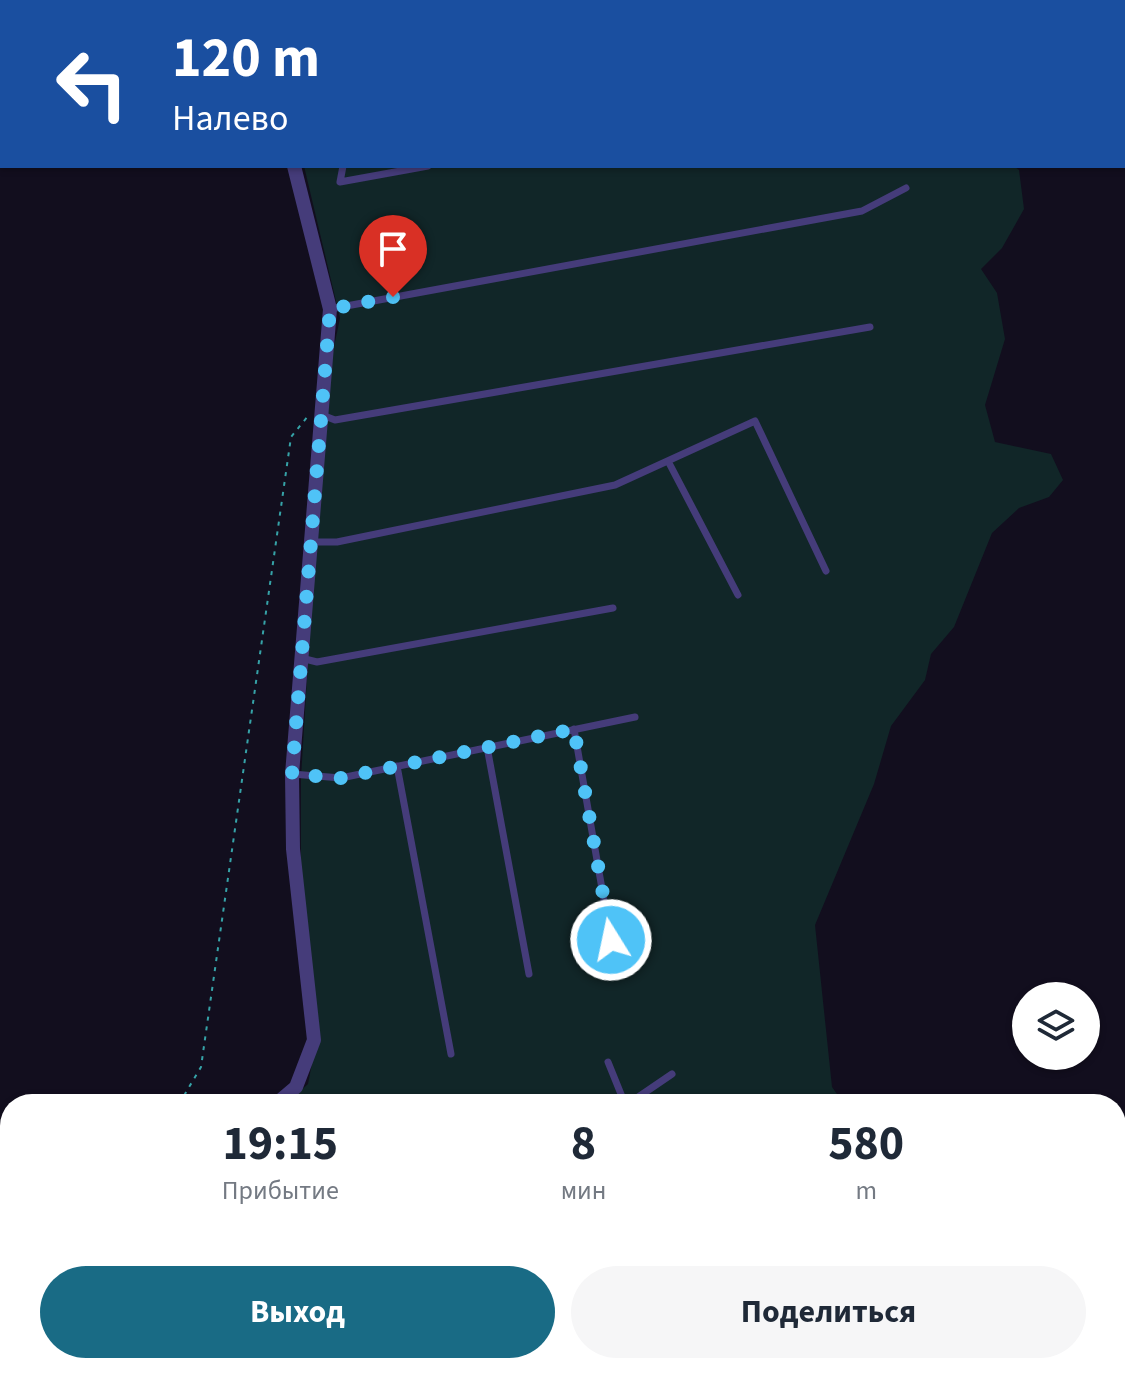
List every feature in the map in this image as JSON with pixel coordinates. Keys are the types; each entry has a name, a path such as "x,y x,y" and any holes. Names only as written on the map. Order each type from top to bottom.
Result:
{"street":[{"path":"288,1094 296,1087 314,1040 293,849 292,774 330,309 295,168"}],"lane":[{"path":"343,168 340,182 417,168"},
{"path":"330,309 862,211 906,188"},
{"path":"322,415 335,420 870,327"},
{"path":"311,542 337,542 615,485 755,421 826,571"},
{"path":"668,461 738,595"},
{"path":"301,658 317,662 613,608"},
{"path":"292,774 341,778 635,717"},
{"path":"574,729 611,940"},
{"path":"487,747 529,974"},
{"path":"397,766 451,1054"},
{"path":"608,1062 622,1094"},
{"path":"641,1094 672,1074"}],"path":[{"path":"185,1094 201,1067 291,437 324,395"}],"green space":[{"path":"304,168 1019,170 1024,209 1002,248 981,269 997,293 1005,339 985,405 995,442 1051,454 1063,480 1049,497 1019,508 992,533 954,627 931,654 925,680 891,726 874,784 815,925 832,1087 837,1094 297,1094 308,1084 319,1027 301,873 301,778 324,395 340,318"}],"route":[{"path":"393,297 330,309 292,774 341,778 574,729 611,940"}]}
